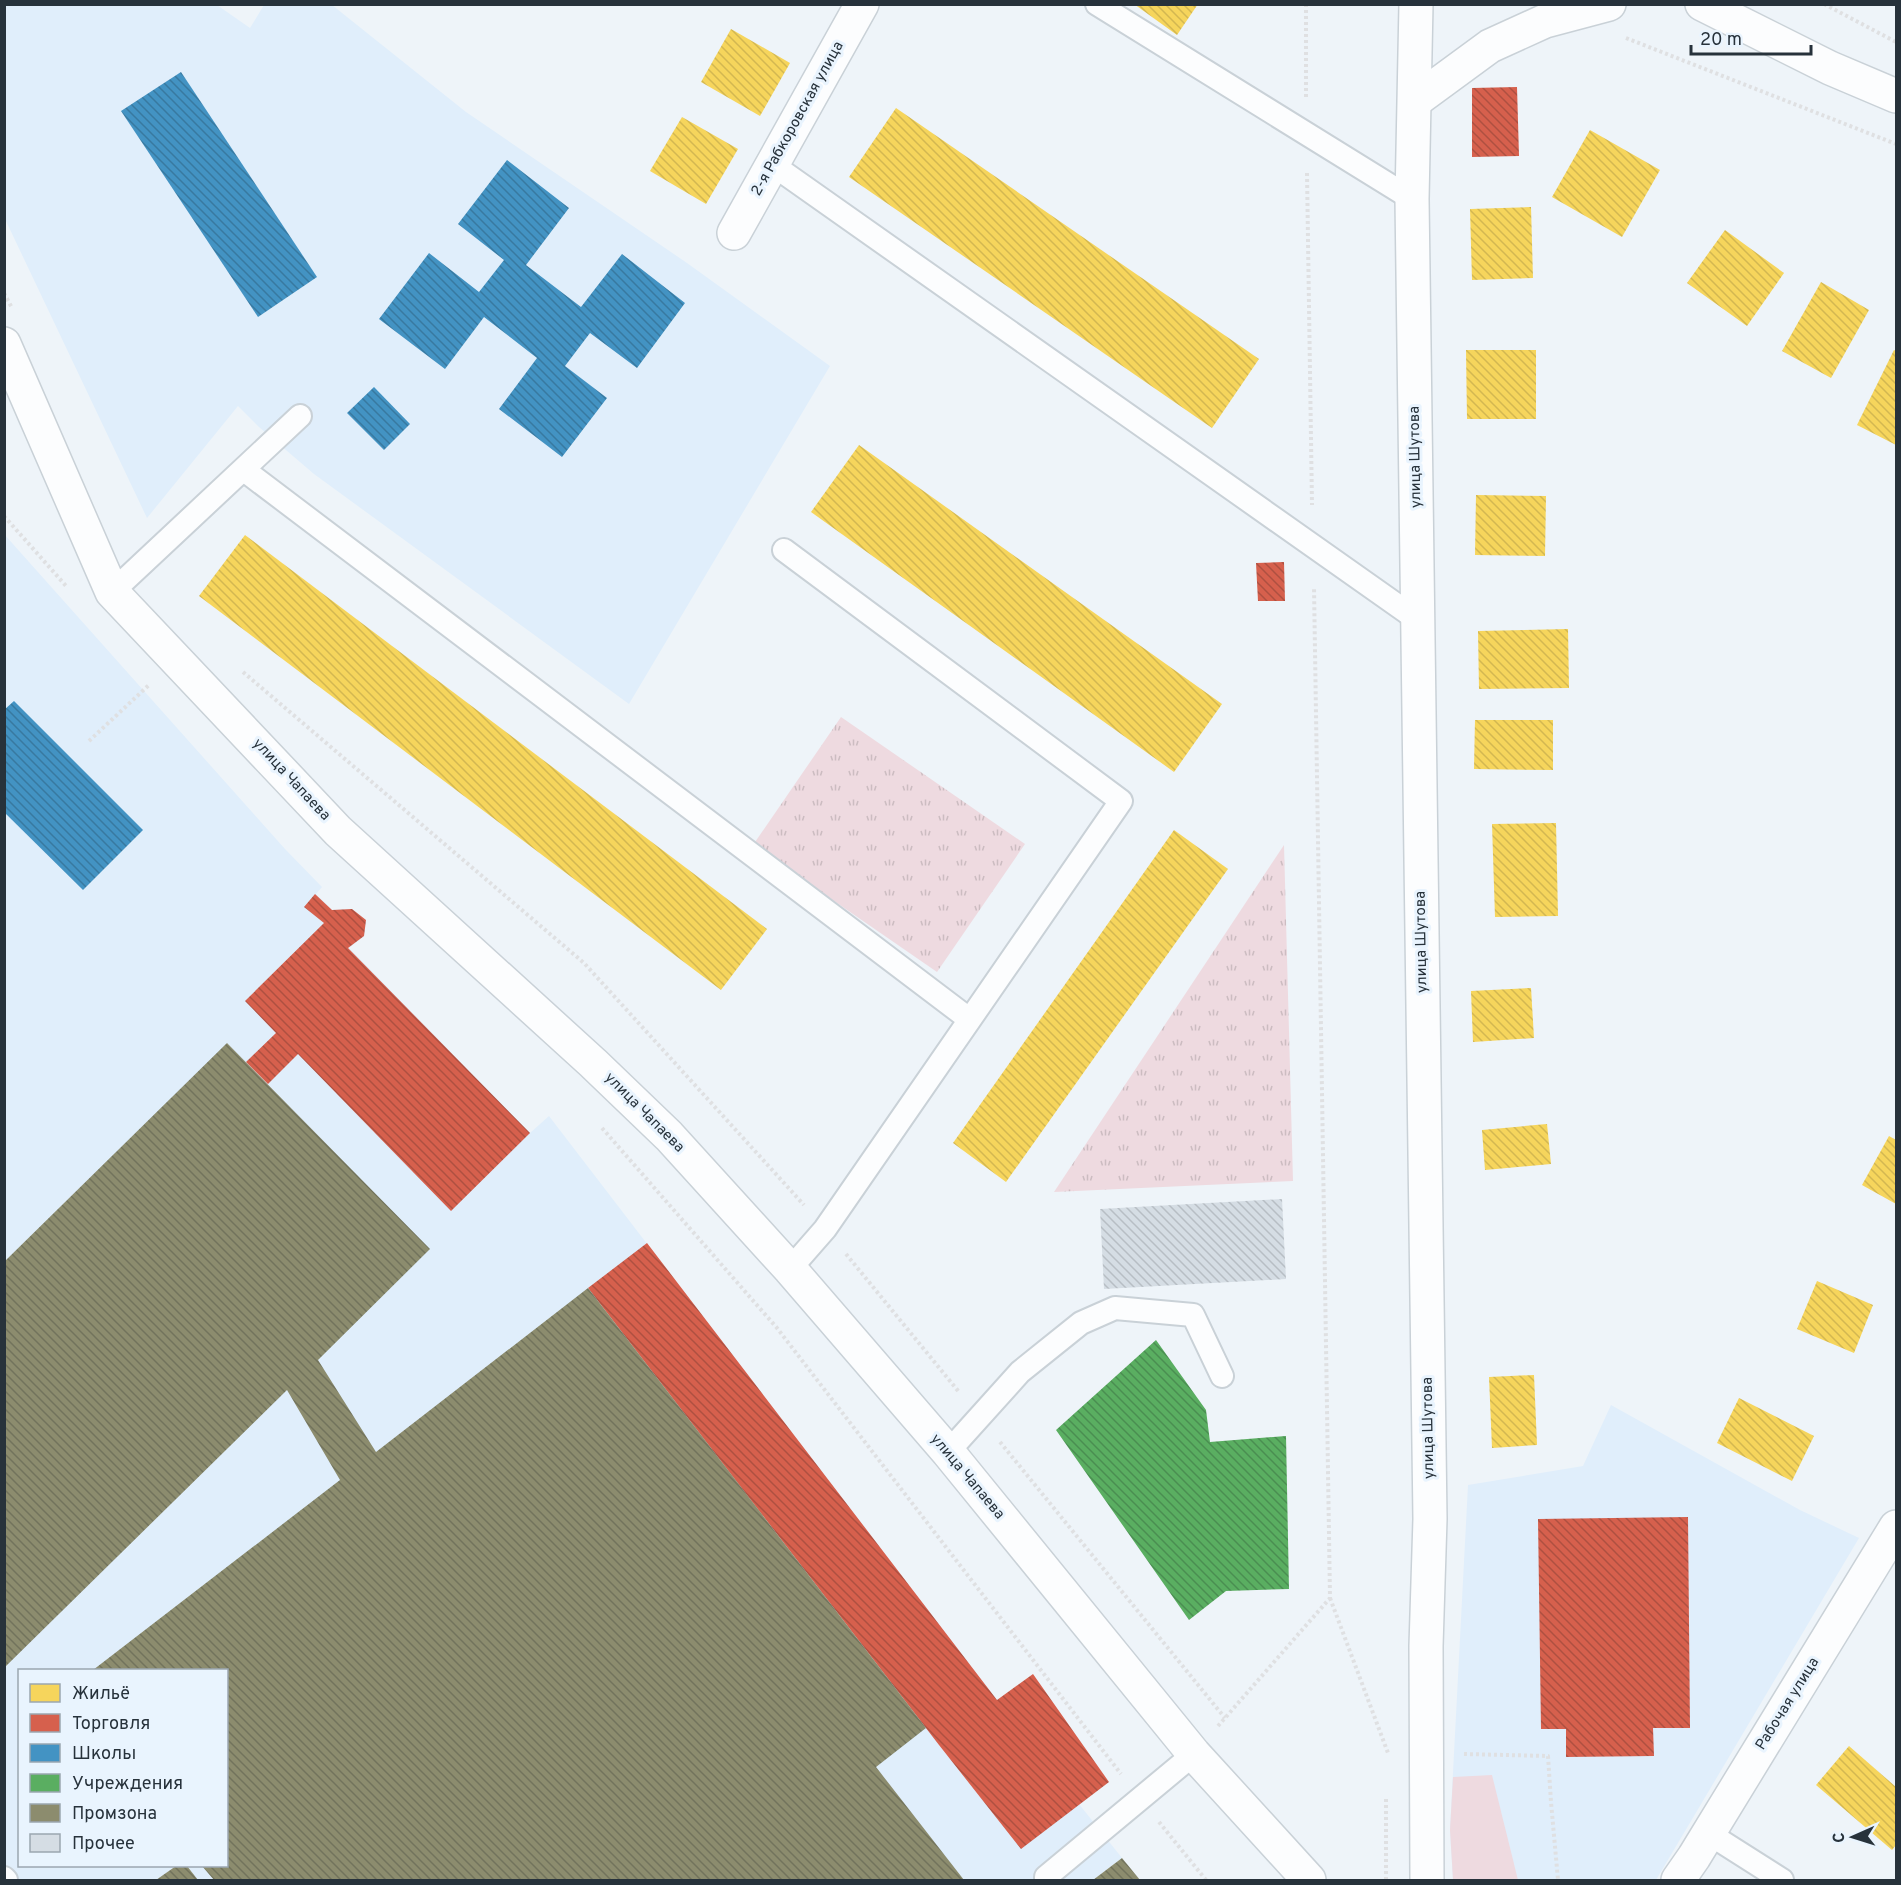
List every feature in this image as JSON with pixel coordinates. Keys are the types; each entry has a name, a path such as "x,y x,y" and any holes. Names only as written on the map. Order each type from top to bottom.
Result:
{"street":[{"name":"2-я Рабкоровская улица","path":"734,233 862,4"},
{"name":"улица Шутова","path":"1416,4 1412,199 1430,1519 1426,1658 1427,1881"},
{"path":"1414,101 1490,46 1545,21 1610,4"},
{"path":"1702,4 1830,68 1896,96"},
{"name":"улица Чапаева","path":"4,344 112,592 338,831 584,1054 669,1136 790,1269 948,1452 1194,1754 1309,1881"},
{"name":"Рабочая улица","path":"1678,1881 1896,1527"}],"lane":[{"path":"1097,4 1412,199"},
{"path":"773,165 1418,620"},
{"path":"112,592 300,416"},
{"path":"244,470 969,1019"},
{"path":"784,550 1121,801 825,1229 790,1269"},
{"path":"948,1452 1020,1372 1081,1323 1115,1308 1193,1315 1222,1376"},
{"path":"1046,1881 1046,1877 1194,1754"},
{"path":"1708,1833 1782,1881"}],"path":[{"path":"1194,1754 1330,1598 1306,133 1306,4"},
{"path":"1824,4 1896,42"},
{"path":"1622,36 1896,144"},
{"path":"4,293 15,314"},
{"path":"236,666 584,963 825,1229 1225,1718"},
{"path":"89,741 151,683 159,692"},
{"path":"601,1126 777,1328 1206,1881"},
{"path":"1387,1752 1387,1763"},
{"path":"1386,1796 1386,1881"}],"shaded area":[{"path":"5,5 217,5 250,28 264,5 332,5 466,112 687,263 830,366 629,704 314,474 238,406 147,518 5,219"},
{"path":"4,534 285,849 322,887 316,894 332,910 352,909 366,920 364,936 349,948 530,1133 549,1116 997,1700 939,1745 1021,1848 1079,1804 1122,1858 1093,1880 5,1880"},
{"path":"1611,1405 1800,1510 1859,1538 1656,1880 1453,1880 1450,1830 1468,1485 1583,1466"}],"green space":[{"path":"841,717 1025,844 937,972 753,845"},
{"path":"1284,845 1293,1181 1054,1192"},
{"path":"1492,1775 1518,1880 1453,1880 1450,1830 1453,1777"}],"building: Жильё":[{"path":"1134,4 1198,4 1177,35"},
{"path":"731,29 790,63 760,116 701,82"},
{"path":"896,108 1259,359 1212,428 849,177"},
{"path":"682,117 738,149 706,204 650,171"},
{"path":"1590,130 1660,170 1622,237 1552,197"},
{"path":"1531,207 1533,278 1472,280 1470,209"},
{"path":"1725,230 1784,273 1747,326 1687,283"},
{"path":"1821,282 1869,310 1831,378 1782,351"},
{"path":"1466,350 1536,350 1536,419 1467,419"},
{"path":"1894,350 1896,351 1896,445 1857,425"},
{"path":"859,445 1222,704 1174,772 811,512"},
{"path":"1476,495 1546,496 1545,556 1475,555"},
{"path":"245,535 767,929 721,990 199,596"},
{"path":"1568,629 1569,688 1479,689 1478,631"},
{"path":"1475,720 1553,720 1553,770 1474,769"},
{"path":"1556,823 1558,916 1495,917 1492,824"},
{"path":"1174,830 1228,869 1006,1182 953,1143"},
{"path":"1531,988 1534,1038 1473,1042 1471,991"},
{"path":"1547,1124 1551,1164 1485,1170 1482,1130"},
{"path":"1889,1136 1896,1140 1896,1204 1862,1185"},
{"path":"1817,1281 1873,1305 1854,1353 1797,1329"},
{"path":"1534,1375 1537,1445 1492,1448 1489,1377"},
{"path":"1739,1398 1814,1436 1792,1481 1717,1443"},
{"path":"1849,1746 1896,1787 1896,1845 1892,1850 1816,1785"}],"building: Торговля":[{"path":"1517,87 1519,156 1472,157 1472,88"},
{"path":"1284,562 1285,601 1258,601 1256,563"},
{"path":"315,894 332,910 352,909 366,920 364,936 348,948 530,1133 451,1211 298,1054 268,1084 246,1062 276,1033 245,1001 324,923 304,907"},
{"path":"647,1243 997,1700 1033,1674 1109,1782 1021,1849 588,1288"},
{"path":"1688,1517 1690,1728 1653,1728 1654,1756 1566,1757 1566,1729 1541,1729 1538,1519"}],"building: Школы":[{"path":"181,72 317,277 258,317 121,111"},
{"path":"507,160 569,208 526,265 581,307 622,254 685,303 637,368 590,333 565,366 607,398 562,457 499,409 537,358 484,317 445,369 379,319 429,253 479,292 504,260 458,224"},
{"path":"374,387 410,424 384,450 347,413"},
{"path":"14,701 143,830 83,890 4,812 4,710"}],"building: Учреждения":[{"path":"1156,1340 1206,1410 1210,1442 1286,1436 1289,1589 1226,1591 1189,1620 1056,1430"}],"building: Промзона":[{"path":"227,1043 430,1249 318,1360 376,1452 588,1288 926,1728 876,1767 964,1880 214,1880 203,1867 228,1867 228,1669 94,1669 340,1480 287,1390 4,1668 4,1262"},
{"path":"1122,1858 1140,1880 1093,1880"},
{"path":"175,1867 188,1867 198,1880 156,1880"}],"building: Прочее":[{"path":"1282,1199 1286,1279 1104,1289 1100,1209"}]}
